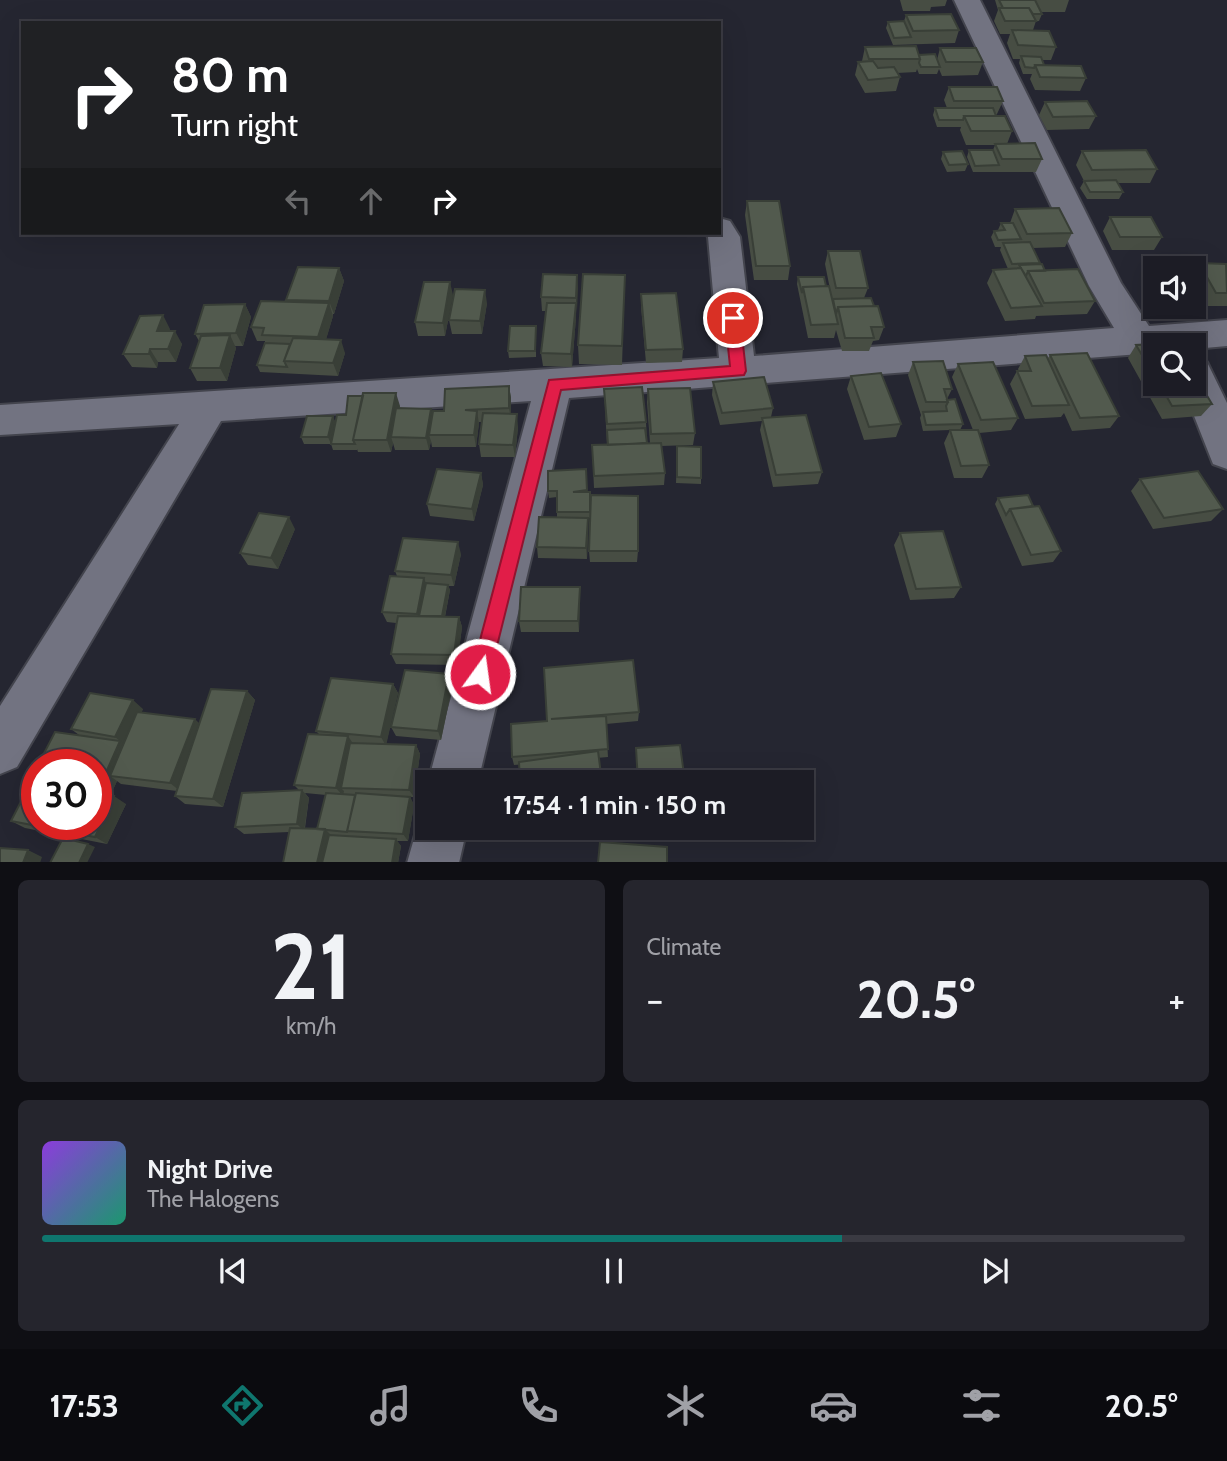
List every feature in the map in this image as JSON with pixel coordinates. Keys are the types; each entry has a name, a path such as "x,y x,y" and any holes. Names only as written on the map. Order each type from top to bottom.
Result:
{"street":[{"path":"967,0 1106,286 1156,333"},
{"path":"721,232 724,237 738,371"},
{"path":"1206,335 1227,332"},
{"path":"0,420 1143,343"},
{"path":"456,770 554,384"},
{"path":"1206,396 1227,453"},
{"path":"0,750 210,406"},
{"path":"433,862 439,840"}],"building":[{"path":"999,0 1035,0 1042,14 1033,14 1029,8 1003,8"},
{"path":"999,8 1029,8 1036,21 1005,21"},
{"path":"951,14 959,30 913,31 906,15"},
{"path":"904,21 911,37 894,38 888,22"},
{"path":"1012,30 1049,31 1056,47 1018,45"},
{"path":"916,46 920,59 869,59 865,47"},
{"path":"940,48 976,48 983,62 946,62"},
{"path":"935,54 940,67 921,67 919,55"},
{"path":"1021,56 1041,57 1044,65 1025,67"},
{"path":"873,61 878,68 894,67 900,77 868,80 858,62"},
{"path":"1035,65 1081,66 1086,78 1040,77"},
{"path":"949,87 997,87 1003,101 954,101"},
{"path":"1087,101 1096,116 1053,117 1045,102"},
{"path":"935,108 993,108 996,116 964,116 963,120 939,120"},
{"path":"964,116 1005,116 1012,131 971,131"},
{"path":"1035,143 1042,159 1002,159 995,144"},
{"path":"969,150 993,150 999,165 975,166"},
{"path":"1146,150 1157,169 1092,170 1082,151"},
{"path":"962,151 968,164 949,165 943,152"},
{"path":"1116,180 1123,192 1090,192 1084,181"},
{"path":"747,201 779,201 790,266 756,266"},
{"path":"1059,208 1072,233 1027,234 1015,209"},
{"path":"1110,217 1151,217 1162,237 1120,237"},
{"path":"1001,223 1013,223 1021,239 998,240 994,231 1005,230"},
{"path":"1030,242 1040,263 1012,264 1003,243"},
{"path":"828,251 860,251 868,288 836,288"},
{"path":"1206,263 1226,264 1227,293 1216,293 1206,275"},
{"path":"1042,264 1045,271 1028,271 1026,276 1019,265"},
{"path":"298,267 339,268 329,301 286,300"},
{"path":"1021,268 1042,306 1011,308 993,270"},
{"path":"1078,269 1095,301 1044,303 1028,271"},
{"path":"543,274 577,275 576,298 541,297"},
{"path":"583,274 625,275 622,346 578,345"},
{"path":"798,277 824,277 826,286 803,287 802,293"},
{"path":"424,282 450,282 443,323 415,322"},
{"path":"829,286 838,324 811,325 803,287"},
{"path":"455,289 485,290 480,321 449,320"},
{"path":"676,293 683,349 646,350 641,294"},
{"path":"871,298 874,306 838,307 836,314 833,299"},
{"path":"261,301 329,303 318,337 262,335 264,328 251,327"},
{"path":"547,303 576,303 571,354 541,353"},
{"path":"245,304 236,333 195,334 204,305"},
{"path":"878,306 884,327 871,327 874,338 845,338 838,307"},
{"path":"163,315 157,331 175,331 168,349 150,349 149,354 123,354 140,316"},
{"path":"510,326 536,326 535,351 508,351"},
{"path":"230,335 220,368 190,368 201,336"},
{"path":"293,338 341,340 333,363 284,361"},
{"path":"265,343 290,344 284,361 287,367 257,365"},
{"path":"1136,345 1143,345 1143,357"},
{"path":"1087,353 1119,416 1080,418 1050,355"},
{"path":"1046,355 1069,405 1032,406 1017,371 1031,371 1025,356"},
{"path":"943,361 952,389 944,389 948,402 926,402 913,362"},
{"path":"993,362 1018,418 981,420 958,364"},
{"path":"881,373 901,424 869,427 851,376"},
{"path":"764,377 773,408 722,413 713,382"},
{"path":"509,386 509,408 465,410 477,411 474,435 429,435 433,411 444,411 445,389"},
{"path":"642,387 646,422 607,424 604,389"},
{"path":"690,388 695,433 651,434 648,389"},
{"path":"363,393 396,393 387,440 353,440"},
{"path":"1206,394 1212,404 1172,406 1166,396"},
{"path":"348,396 363,396 353,440 355,444 331,444 337,415 346,415"},
{"path":"955,399 963,424 926,425 923,412 947,411 947,400"},
{"path":"396,408 431,409 426,438 391,437"},
{"path":"483,413 517,414 513,445 479,444"},
{"path":"806,415 822,472 776,475 762,418"},
{"path":"307,416 333,416 328,437 301,437"},
{"path":"645,428 647,443 608,445 607,430"},
{"path":"950,430 978,430 989,465 961,466"},
{"path":"661,443 665,473 594,476 592,445"},
{"path":"677,446 701,447 701,478 677,477"},
{"path":"437,469 481,473 472,509 427,504"},
{"path":"586,469 587,490 573,492 590,492 590,512 557,512 557,491 548,491 548,471"},
{"path":"1198,471 1223,509 1164,518 1140,479"},
{"path":"591,495 638,496 638,551 589,551"},
{"path":"1028,495 1033,506 1010,509 1006,515 998,498"},
{"path":"1039,506 1061,551 1031,555 1010,509"},
{"path":"259,513 289,517 271,558 240,553"},
{"path":"539,517 588,518 586,548 537,547"},
{"path":"943,531 961,587 916,589 900,533"},
{"path":"403,538 458,542 451,575 395,571"},
{"path":"390,576 424,578 417,614 382,612"},
{"path":"426,583 448,585 442,616 419,616"},
{"path":"521,587 580,587 578,621 519,621"},
{"path":"398,616 459,617 454,655 391,654"},
{"path":"633,660 639,712 551,719 606,716 608,749 512,757 511,724 547,721 544,668"},
{"path":"405,670 449,674 438,731 391,727"},
{"path":"331,678 393,684 381,737 316,731"},
{"path":"211,689 247,691 213,799 175,796"},
{"path":"90,693 133,700 115,737 71,729"},
{"path":"137,712 195,719 170,783 112,776"},
{"path":"55,732 120,741 112,759 112,749 46,749"},
{"path":"308,734 348,736 336,788 294,785"},
{"path":"350,743 416,745 409,790 341,788"},
{"path":"680,745 683,770 637,770 636,748"},
{"path":"598,751 600,770 519,770 519,762"},
{"path":"302,790 297,824 235,827 242,793"},
{"path":"326,793 355,795 347,832 317,829"},
{"path":"356,793 410,797 403,834 347,831"},
{"path":"21,801 21,823 11,821"},
{"path":"290,828 325,829 317,862 283,862"},
{"path":"329,835 396,839 392,862 322,862"},
{"path":"62,840 71,840 88,844 79,862 51,862"},
{"path":"600,842 667,847 667,862 598,862"},
{"path":"0,848 28,850 23,862 0,862"}],"route":[{"path":"480,674 554,384 738,371 733,318"}]}
